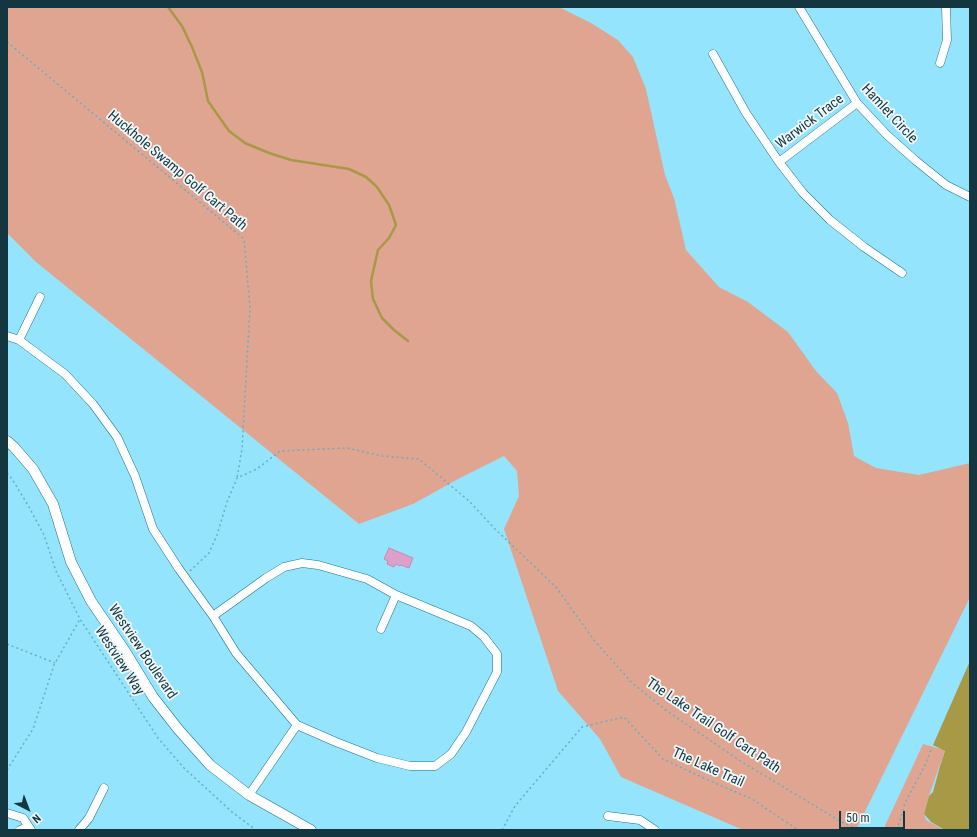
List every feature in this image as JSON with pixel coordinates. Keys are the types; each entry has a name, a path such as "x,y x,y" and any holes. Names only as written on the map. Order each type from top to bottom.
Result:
{"street":[{"name":"Hamlet Circle","path":"799,7 857,103 887,135 915,160 946,185 970,198"},
{"path":"940,62 947,40 946,7"},
{"path":"713,54 746,113 779,162 803,193 830,220 864,247 902,272"},
{"name":"Warwick Trace","path":"779,162 857,103"},
{"path":"19,340 40,297"},
{"path":"7,336 19,340 65,374 93,404 118,437 136,476 153,529 213,616 236,653 297,725 377,758 410,766 435,766 451,754 466,732 496,672 497,654 484,637 471,626 396,595 367,579 318,565 302,563 284,567 213,616"},
{"name":"Westview Boulevard","path":"7,441 33,469 53,504 71,562 91,601 125,651 153,697 178,729 210,765 249,795 311,830"},
{"path":"382,629 396,595"},
{"path":"249,795 297,725"},
{"path":"79,830 89,818 104,788"},
{"path":"7,813 23,818 26,829"},
{"path":"608,816 640,820 655,830"}],"path":[{"name":"Huckhole Swamp Golf Cart Path","path":"7,42 244,239 250,308 242,449 237,478"},
{"name":"The Lake Trail Golf Cart Path","path":"237,478 257,469 280,450 347,448 382,456 419,459 469,501 556,587 594,640 632,683 667,711 742,762 840,821 858,830"},
{"name":"Westview Way","path":"7,473 29,507 44,535 56,571 80,619 158,738 184,768 232,812 256,830"},
{"path":"184,576 209,553 237,478"},
{"path":"7,770 33,729 55,663 80,619"},
{"path":"7,644 55,663"},
{"name":"The Lake Trail","path":"502,830 515,806 582,727 624,717 664,759 708,780 752,798 798,830"},
{"path":"896,830 905,803 932,748"}],"shaded area":[{"path":"7,7 559,7 591,23 618,40 633,57 646,89 665,175 674,198 686,250 719,287 748,302 788,332 816,371 837,393 848,423 854,456 876,468 919,475 970,463 970,597 856,830 743,830 621,777 600,739 558,691 504,529 519,496 517,471 504,456 413,504 359,524 36,262 7,233"},
{"path":"970,661 970,830 945,830 931,822 924,814 929,796 933,792 945,751 933,745"},
{"path":"923,744 945,750 924,814 926,820 944,830 883,830"}],"building":[{"path":"389,548 413,558 409,568 396,564 394,567 387,564 388,561 384,559"}],"waterway":[{"path":"168,7 182,26 192,47 202,72 208,101 229,131 245,143 291,160 349,169 366,177 377,187 389,205 396,225 389,238 378,250 371,281 373,299 382,318 408,341"}]}
